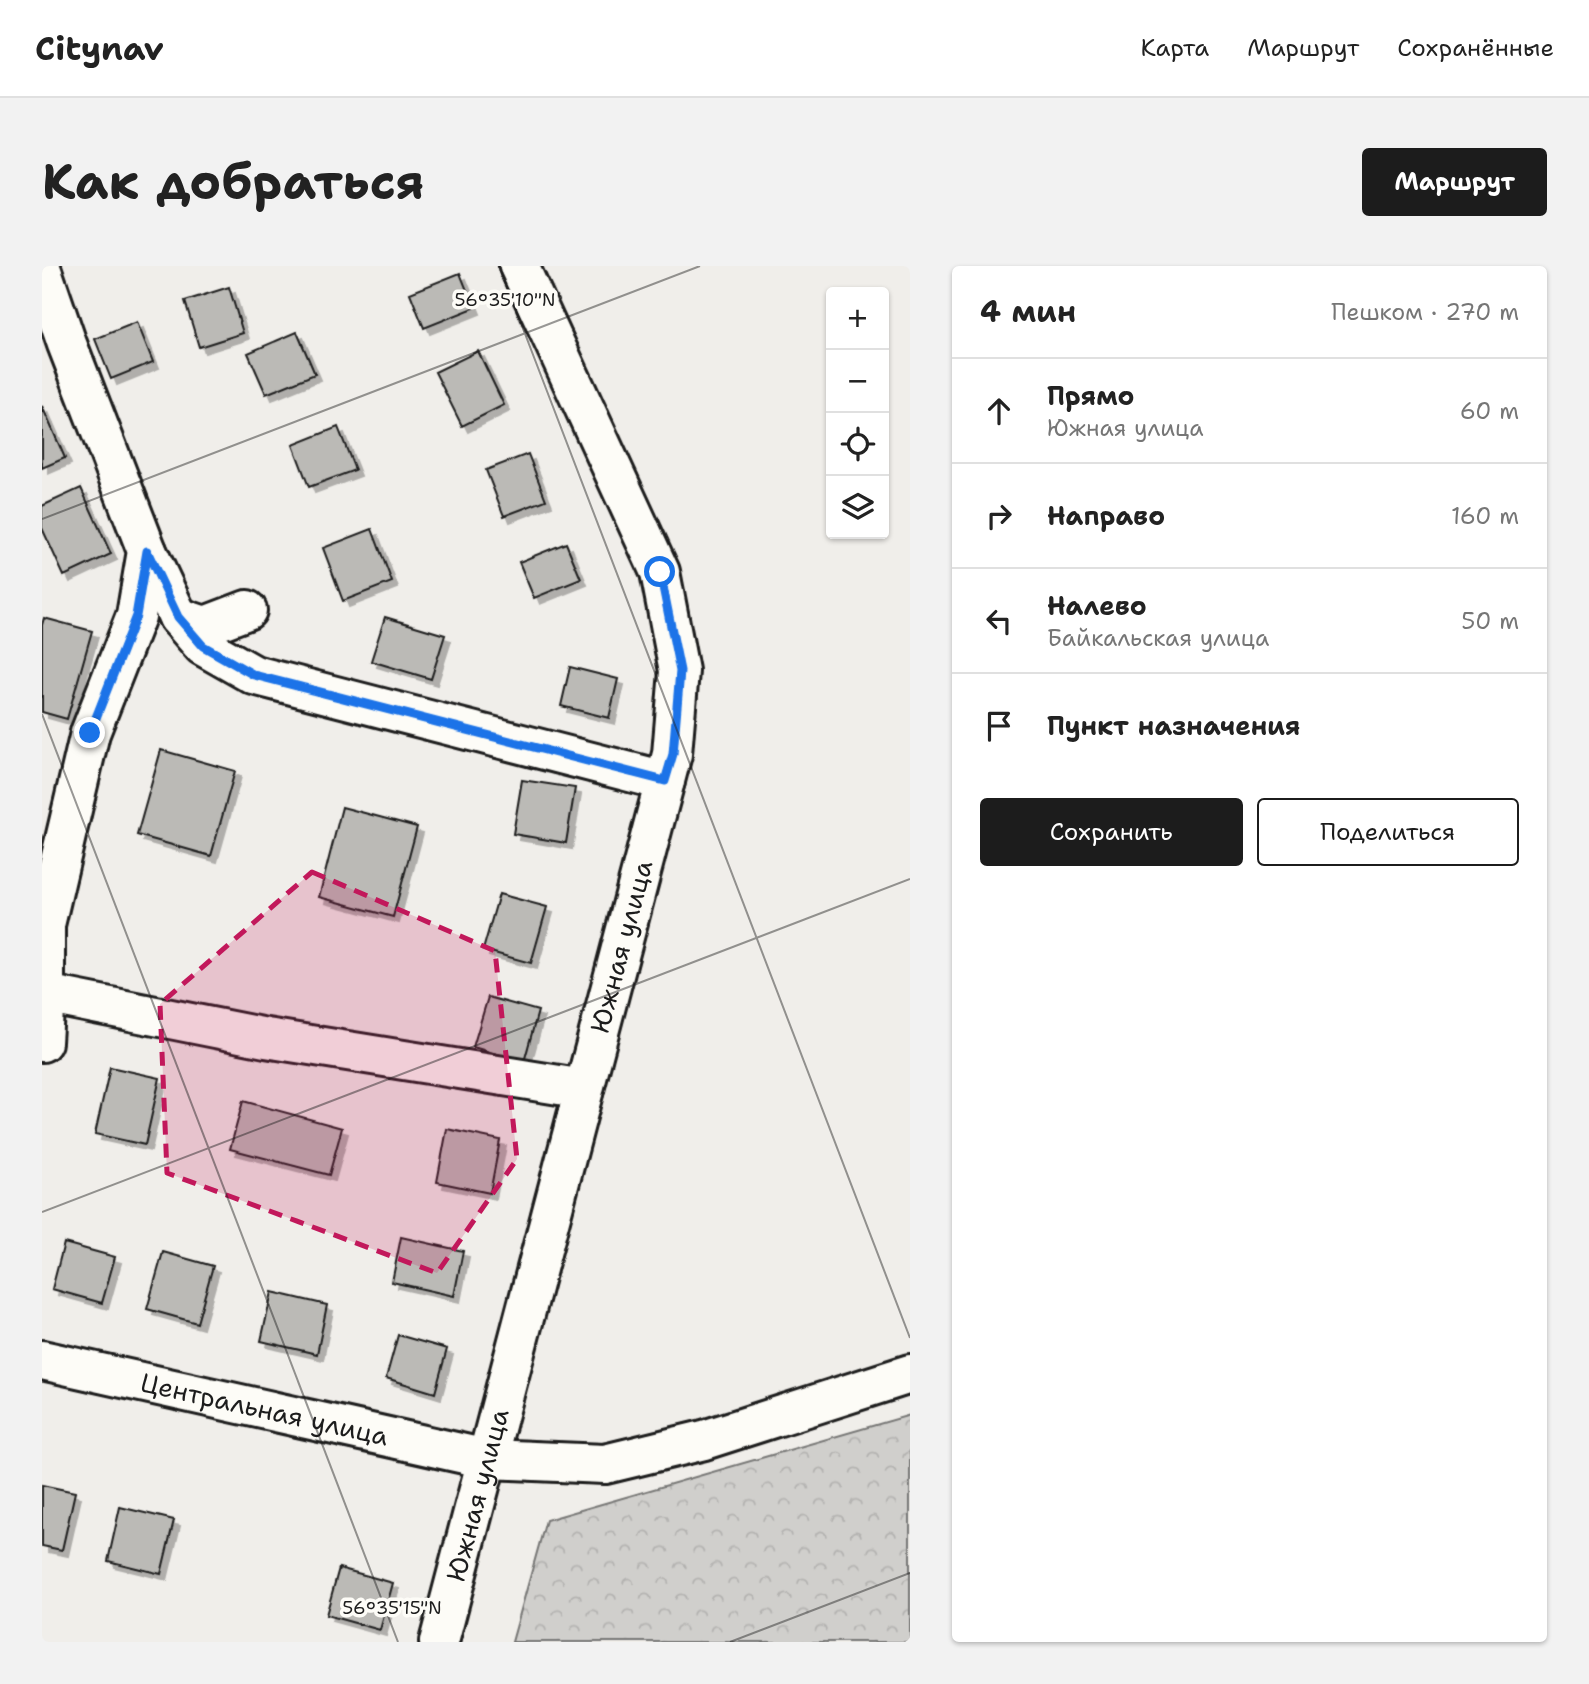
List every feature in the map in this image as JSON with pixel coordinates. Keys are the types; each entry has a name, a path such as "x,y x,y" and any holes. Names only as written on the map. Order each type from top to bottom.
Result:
{"street":[{"name":"Южная улица","path":"439,1642 673,754 680,671 660,572 519,266"},
{"path":"42,271 67,344 147,551 178,617 203,646 254,675 665,781"},
{"path":"42,1042 46,925 90,733 136,616 147,551"},
{"path":"178,617 205,626 247,610"},
{"path":"45,994 266,1038 584,1089"},
{"name":"Центральная улица","path":"42,1360 487,1459 605,1464 704,1440 910,1374"}],"highlighted area":[{"path":"312,872 495,951 517,1159 437,1273 167,1173 160,1004"}],"green space":[{"path":"910,1415 910,1642 512,1642 546,1520"}],"building":[{"path":"460,273 474,308 424,328 410,293"},
{"path":"229,287 243,333 199,347 185,301"},
{"path":"137,322 153,362 111,379 95,339"},
{"path":"297,332 315,374 266,394 248,353"},
{"path":"478,351 504,405 462,426 435,372"},
{"path":"42,406 65,458 42,468"},
{"path":"338,427 355,470 309,487 293,445"},
{"path":"528,454 546,500 504,516 486,470"},
{"path":"81,488 111,554 64,576 42,528 42,506"},
{"path":"372,529 392,582 343,601 323,548"},
{"path":"566,543 581,579 534,598 519,562"},
{"path":"385,617 445,635 431,679 371,661"},
{"path":"44,618 92,631 67,719 42,712"},
{"path":"570,667 618,679 609,718 561,706"},
{"path":"161,750 235,771 211,856 137,835"},
{"path":"522,780 575,788 566,843 513,834"},
{"path":"342,807 417,827 393,917 319,897"},
{"path":"499,894 547,907 531,963 483,950"},
{"path":"488,997 538,1011 524,1062 473,1047"},
{"path":"110,1067 160,1078 145,1145 95,1134"},
{"path":"243,1101 342,1128 329,1175 230,1149"},
{"path":"447,1129 500,1140 490,1193 437,1182"},
{"path":"401,1237 463,1251 454,1296 392,1282"},
{"path":"64,1243 115,1257 102,1303 52,1289"},
{"path":"163,1252 213,1266 197,1323 147,1309"},
{"path":"272,1292 327,1305 317,1354 261,1341"},
{"path":"398,1335 447,1349 435,1393 386,1378"},
{"path":"42,1485 75,1492 62,1550 42,1546"},
{"path":"120,1507 174,1520 161,1574 108,1561"},
{"path":"339,1568 393,1583 380,1630 326,1615"}],"route":[{"path":"90,733 136,616 147,551 178,617 203,646 254,675 665,781 673,754 680,671 660,572"}]}
